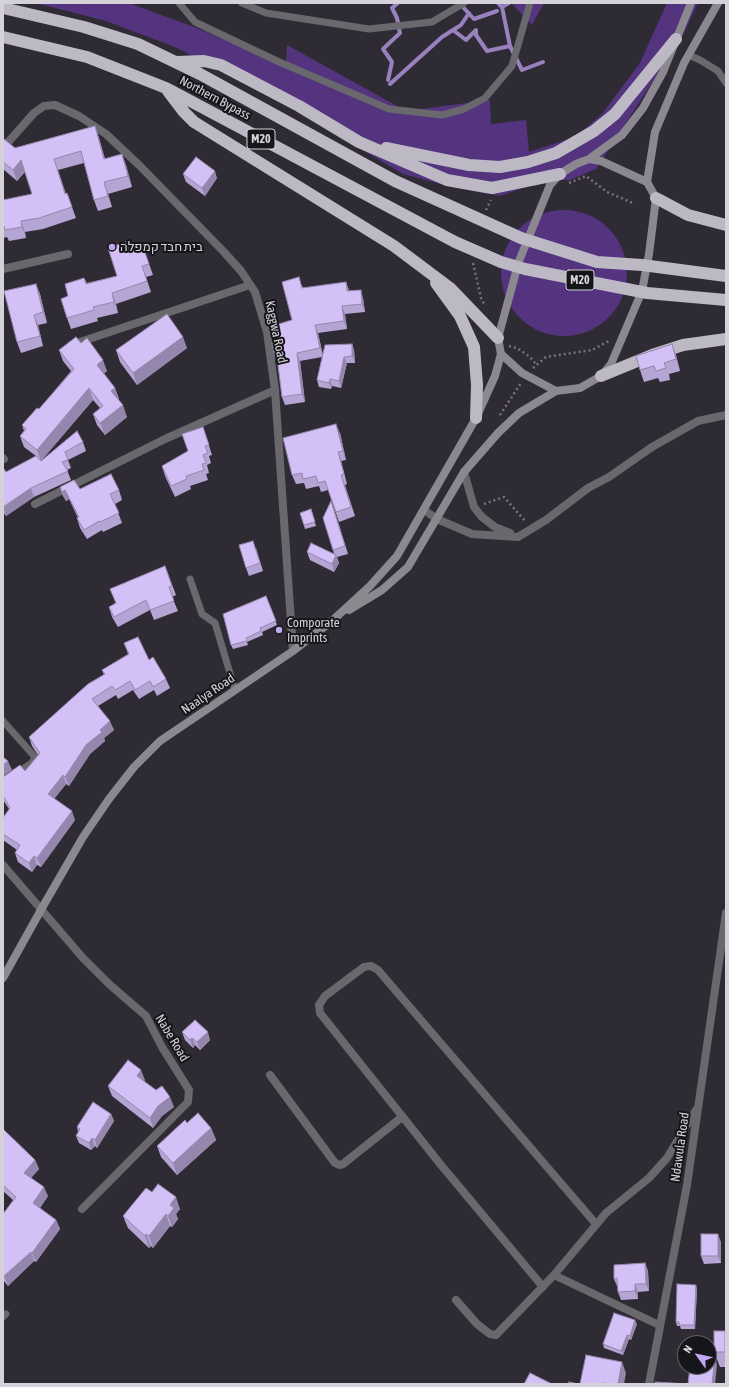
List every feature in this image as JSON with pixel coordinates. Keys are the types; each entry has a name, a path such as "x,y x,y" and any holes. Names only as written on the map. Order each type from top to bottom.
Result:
{"highway":[{"name":"Northern Bypass","path":"3,8 84,27 138,44 200,74 395,181 521,238 597,262 647,266 726,276"},
{"name":"Northern Bypass","path":"3,37 87,57 166,88 455,242 510,265 641,292 726,300"},
{"path":"359,142 469,165 500,167 528,162 556,153 594,131 615,114 676,39"},
{"path":"175,62 204,61 221,65 299,106 359,142 447,180 492,188 560,174"},
{"path":"166,88 184,112 194,122 394,246 450,288 498,338"},
{"path":"656,198 688,215 726,225"},
{"path":"427,271 460,316 474,347 477,386 476,418"},
{"path":"601,376 652,354 683,345 726,339"}],"main road":[{"path":"556,391 522,373 501,354 498,338 527,237 550,185 560,174 576,164 589,159 622,135 643,108 663,72 691,3"},
{"path":"647,182 655,132 686,59 718,3"},
{"path":"333,620 382,590 408,567 464,472 498,433 519,413 556,391 580,388 601,376 611,364 642,292 649,254 656,198 647,182 601,161 589,159"},
{"name":"Naalya Road","path":"3,978 42,908 108,799 134,767 160,741 293,651 333,620 370,586 397,556 476,418 495,376 501,354"}],"street":[{"name":"Kaggwa Road","path":"3,148 34,113 44,106 54,105 79,116 106,134 139,166 224,252 255,292 267,332 275,390 293,651"},
{"path":"3,269 68,254"},
{"path":"69,346 250,285"},
{"path":"35,504 165,439 275,390"},
{"path":"424,510 437,519 472,534 518,537 546,520 588,488 609,477 652,447 698,421 726,415"},
{"path":"464,472 474,507 482,517 495,527 518,537"},
{"name":"Nabe Road","path":"3,865 42,908 83,958 109,984 146,1016 162,1047 189,1090 188,1102 82,1209"},
{"name":"Ndawula Road","path":"649,1384 687,1184 726,913"},
{"path":"543,1287 402,1117 320,1013 319,1005 325,996 364,967 371,966 378,970 596,1224"},
{"path":"270,1075 334,1163 339,1165 343,1164 402,1117"},
{"path":"456,1300 480,1327 490,1334 496,1335 554,1275 606,1213 649,1178 667,1158 698,1106"},
{"path":"554,1275 659,1325"}],"lane":[{"path":"178,3 195,22 277,61 390,109 442,115 464,109 485,98 512,66 530,3"},
{"path":"242,3 266,13 369,29 432,22 464,3"},
{"path":"686,59 700,60 718,71 726,83"},
{"path":"190,579 202,614 215,623 235,690"},
{"path":"3,721 35,757 32,763 3,782"}],"path":[{"path":"586,176 607,192 633,203"}],"shaded area":[{"path":"36,3 129,3 194,27 286,66 287,45 406,111 490,100 491,124 526,120 529,152 575,137 602,114 640,63 667,3 698,3 683,35 596,169 570,180 545,180 500,196 452,187 403,174 281,102 175,47 106,21"},
{"path":"511,3 544,3 532,25"},
{"path":"570,210 594,217 609,228 620,243 626,261 626,285 620,303 609,318 594,329 576,335 558,336 534,329 519,318 508,303 502,285 501,267 508,243 519,228 534,217 552,211"}],"building":[{"path":"95,126 104,159 122,154 128,176 104,182 108,196 94,200 81,151 54,159 65,194 67,193 72,207 39,218 21,221 22,227 5,230 3,226 3,200 32,194 21,160 13,170 3,162 3,140 4,139 15,148"},
{"path":"196,157 215,171 202,188 183,174"},
{"path":"126,242 129,249 142,244 149,264 142,266 147,281 112,293 114,302 93,307 94,310 67,318 61,299 68,296 65,284 84,278 86,284 117,276 108,248"},
{"path":"299,277 302,288 346,282 347,291 361,290 362,304 342,306 344,321 315,325 320,348 297,353 302,394 282,397 277,357 275,357 272,343 277,342 272,326 292,320 282,282"},
{"path":"36,284 43,312 34,315 40,336 17,342 4,291"},
{"path":"167,314 183,337 133,373 116,350"},
{"path":"76,337 81,343 87,338 103,360 97,365 115,388 111,391 123,405 100,423 93,414 103,406 89,388 37,450 20,436 26,429 22,425 37,408 39,409 74,369 59,350"},
{"path":"352,344 352,356 344,357 339,381 330,379 329,383 317,380 325,345"},
{"path":"672,344 676,359 664,363 666,368 656,371 654,366 640,370 636,356"},
{"path":"336,424 343,451 338,452 344,474 341,475 351,507 336,512 325,481 318,483 316,476 303,479 302,473 292,475 283,438"},
{"path":"203,427 209,445 205,446 208,453 203,455 206,463 202,464 204,470 186,476 187,479 171,486 162,466 188,451 182,434"},
{"path":"77,431 83,442 65,452 68,460 62,462 68,471 31,488 3,507 3,468 6,472 36,456 41,461"},
{"path":"111,474 119,490 110,494 119,513 100,522 99,521 84,530 65,490 62,492 60,487 74,480 80,489"},
{"path":"331,501 345,546 333,550 323,518"},
{"path":"311,509 315,522 304,525 300,513"},
{"path":"253,541 260,563 246,568 239,545"},
{"path":"311,543 336,555 332,564 307,552"},
{"path":"165,566 172,586 169,587 174,601 150,610 146,600 114,617 109,607 116,603 110,589"},
{"path":"266,596 276,621 260,628 261,631 246,638 247,641 231,645 223,614"},
{"path":"138,637 149,660 153,657 166,679 153,687 150,681 135,690 130,681 115,690 112,686 92,699 110,721 100,730 102,732 86,745 65,777 63,775 48,794 72,811 37,858 34,856 29,863 15,853 20,845 3,834 3,818 10,808 3,796 3,777 20,765 25,771 40,753 29,737 88,684 105,674 102,670 129,654 124,643"},
{"path":"3,757 8,761 3,765"},
{"path":"195,1020 208,1032 197,1042 192,1038 190,1040 182,1032"},
{"path":"128,1060 141,1070 137,1076 156,1090 162,1086 170,1097 158,1106 150,1118 108,1086"},
{"path":"93,1102 111,1114 95,1140 92,1138 89,1143 76,1136 80,1129 77,1127"},
{"path":"198,1113 211,1128 173,1163 157,1146 185,1120 187,1123"},
{"path":"3,1129 35,1160 24,1173 44,1187 33,1203 56,1220 32,1253 31,1252 4,1276 3,1214 16,1197 3,1185"},
{"path":"158,1184 176,1197 170,1205 174,1208 168,1216 166,1214 149,1236 146,1234 145,1236 123,1216 146,1188 152,1192"},
{"path":"701,1234 718,1234 718,1256 701,1256"},
{"path":"645,1263 646,1284 635,1284 635,1291 618,1292 617,1278 614,1279 614,1265"},
{"path":"677,1284 696,1285 694,1325 679,1325 679,1322 676,1322"},
{"path":"614,1313 635,1320 630,1336 627,1335 621,1351 603,1344"},
{"path":"714,1331 725,1331 725,1352 717,1352 717,1335 714,1335"},
{"path":"586,1355 622,1362 618,1384 580,1384"},
{"path":"530,1373 552,1384 524,1384"},
{"path":"689,1375 713,1375 712,1384 688,1384"},
{"path":"655,1382 688,1384 655,1384"}],"waterway":[{"path":"388,80 392,62 383,49 400,33 397,18 392,8 398,3"},
{"path":"498,3 502,7 510,46 522,70 543,62"},
{"path":"502,7 509,3"},
{"path":"461,5 474,19 497,11"},
{"path":"453,30 461,25 469,13"},
{"path":"390,84 442,37 453,30 466,40 476,30"},
{"path":"476,31 476,35 487,51 510,46"}],"place":[{"name":"בית חבד קמפלה","path":"112,247"},
{"name":"Comporate Imprints","path":"279,630"}]}
